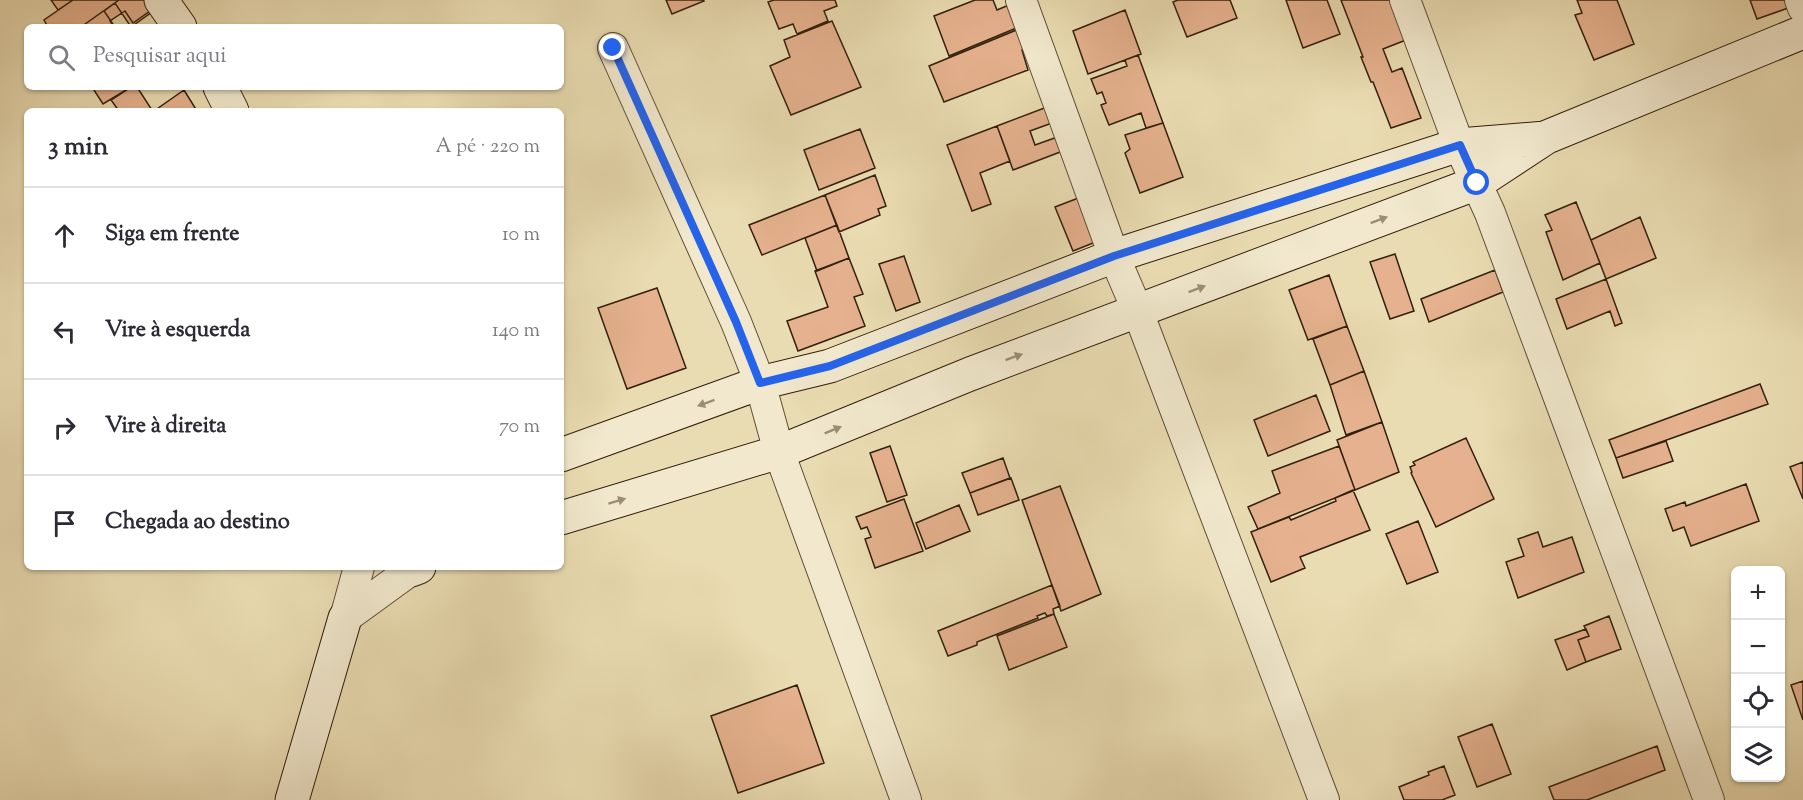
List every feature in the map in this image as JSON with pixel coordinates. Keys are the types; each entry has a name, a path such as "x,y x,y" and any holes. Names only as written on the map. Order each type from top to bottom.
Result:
{"street":[{"path":"161,0 178,24"},
{"path":"1021,0 1114,256 1324,800"},
{"path":"1405,0 1460,145 1494,223 1708,800"},
{"path":"1800,0 1803,8"},
{"path":"564,517 779,452 970,374 1477,183 1547,137 1803,32"},
{"path":"613,48 736,322 760,383 779,452 906,800"},
{"path":"222,90 230,108"},
{"path":"564,454 760,383 830,366 1114,256 1460,145 1547,137"},
{"path":"292,800 358,570"},
{"path":"345,618 410,570"}],"building":[{"path":"51,0 73,0 58,10"},
{"path":"73,0 155,0 159,7 135,24 129,24 115,3 104,11 113,24 46,24 44,20"},
{"path":"119,0 153,0 157,6 133,23 125,11 110,21 112,24 85,24"},
{"path":"666,0 703,0 704,1 672,14"},
{"path":"774,0 835,0 837,6 824,11 828,21 797,34 793,24 779,29 768,2"},
{"path":"975,0 993,0 997,10 1009,5 1019,27 949,56 934,16"},
{"path":"1178,0 1230,0 1237,18 1187,37 1173,2"},
{"path":"1286,0 1327,0 1340,34 1303,48"},
{"path":"1341,0 1397,0 1411,38 1383,49 1392,72 1402,68 1421,118 1391,128 1361,57 1363,57"},
{"path":"1577,0 1617,0 1634,44 1594,60 1575,15 1582,13"},
{"path":"1750,0 1789,0 1791,7 1757,19"},
{"path":"1125,10 1141,54 1088,74 1073,31"},
{"path":"832,21 861,87 791,115 770,66 790,57 784,40"},
{"path":"1019,29 1028,48 1022,50 1028,70 944,102 929,66"},
{"path":"1138,55 1163,123 1146,128 1141,113 1109,125 1101,105 1106,103 1102,92 1097,94 1091,79 1127,66 1125,60"},
{"path":"94,90 126,90 103,104"},
{"path":"126,90 139,90 151,108 117,108 111,100"},
{"path":"184,90 195,108 158,108"},
{"path":"1047,107 1052,123 1030,131 1035,145 1063,135 1068,149 1013,170 997,126"},
{"path":"1163,123 1183,177 1140,193 1125,153 1130,149 1125,135"},
{"path":"997,126 1010,161 980,173 991,204 972,211 947,145"},
{"path":"860,129 875,168 819,190 804,150"},
{"path":"875,175 886,206 878,209 880,215 839,232 825,195"},
{"path":"825,195 837,225 762,255 749,225"},
{"path":"1081,197 1098,241 1073,251 1055,207"},
{"path":"1576,202 1600,263 1563,280 1546,232 1552,230 1545,215"},
{"path":"1640,217 1656,258 1606,279 1591,240"},
{"path":"837,225 849,258 817,271 805,238"},
{"path":"1395,254 1414,311 1390,319 1370,262"},
{"path":"904,256 920,302 896,311 879,264"},
{"path":"849,258 863,294 854,297 865,326 798,351 787,321 828,307 815,271"},
{"path":"1495,270 1503,292 1429,322 1421,299"},
{"path":"1329,275 1347,326 1308,340 1289,290"},
{"path":"1606,279 1622,323 1615,326 1610,311 1567,329 1556,299"},
{"path":"657,288 686,368 627,389 598,308"},
{"path":"1347,326 1364,371 1330,385 1313,339"},
{"path":"1364,371 1382,422 1346,435 1330,385"},
{"path":"1760,384 1768,404 1616,458 1609,440"},
{"path":"1316,395 1330,431 1268,456 1254,420"},
{"path":"1382,422 1399,472 1355,490 1337,440"},
{"path":"1466,438 1494,499 1436,527 1410,467 1415,465 1413,462"},
{"path":"1666,441 1673,461 1623,478 1616,458"},
{"path":"890,446 907,495 887,502 870,453"},
{"path":"1339,446 1355,490 1258,529 1248,507 1280,493 1272,471"},
{"path":"1003,458 1010,478 970,493 962,473"},
{"path":"1803,462 1803,499 1790,467"},
{"path":"1011,478 1019,500 978,515 970,493"},
{"path":"1746,484 1759,521 1691,546 1684,527 1673,531 1665,509 1685,502 1686,506"},
{"path":"1060,486 1101,594 1061,611 1022,500"},
{"path":"1353,490 1370,530 1300,557 1305,568 1271,582 1251,532 1289,517 1291,520 1336,501 1335,498"},
{"path":"904,499 923,551 875,568 865,539 871,537 867,527 861,529 856,517"},
{"path":"959,505 970,531 926,549 916,523"},
{"path":"1418,521 1438,572 1407,584 1386,534"},
{"path":"1538,532 1543,547 1572,537 1584,572 1518,598 1506,562 1524,556 1518,539"},
{"path":"1052,585 1060,606 1053,609 1054,614 1047,616 1045,613 1037,616 1038,618 948,656 938,631"},
{"path":"1054,614 1067,647 1009,670 997,636"},
{"path":"1609,616 1621,649 1586,662 1578,640 1589,636 1584,626"},
{"path":"1586,629 1589,636 1578,640 1586,662 1567,670 1555,640"},
{"path":"1803,681 1803,720 1791,685"},
{"path":"797,685 824,763 738,793 711,716"},
{"path":"1492,724 1511,774 1477,787 1458,737"},
{"path":"1657,746 1665,770 1587,800 1554,800 1549,787"},
{"path":"1444,766 1455,795 1442,800 1404,800 1399,787 1429,775 1428,772"}],"route":[{"path":"613,48 736,322 760,383 830,366 1114,256 1460,145 1477,183"}]}
